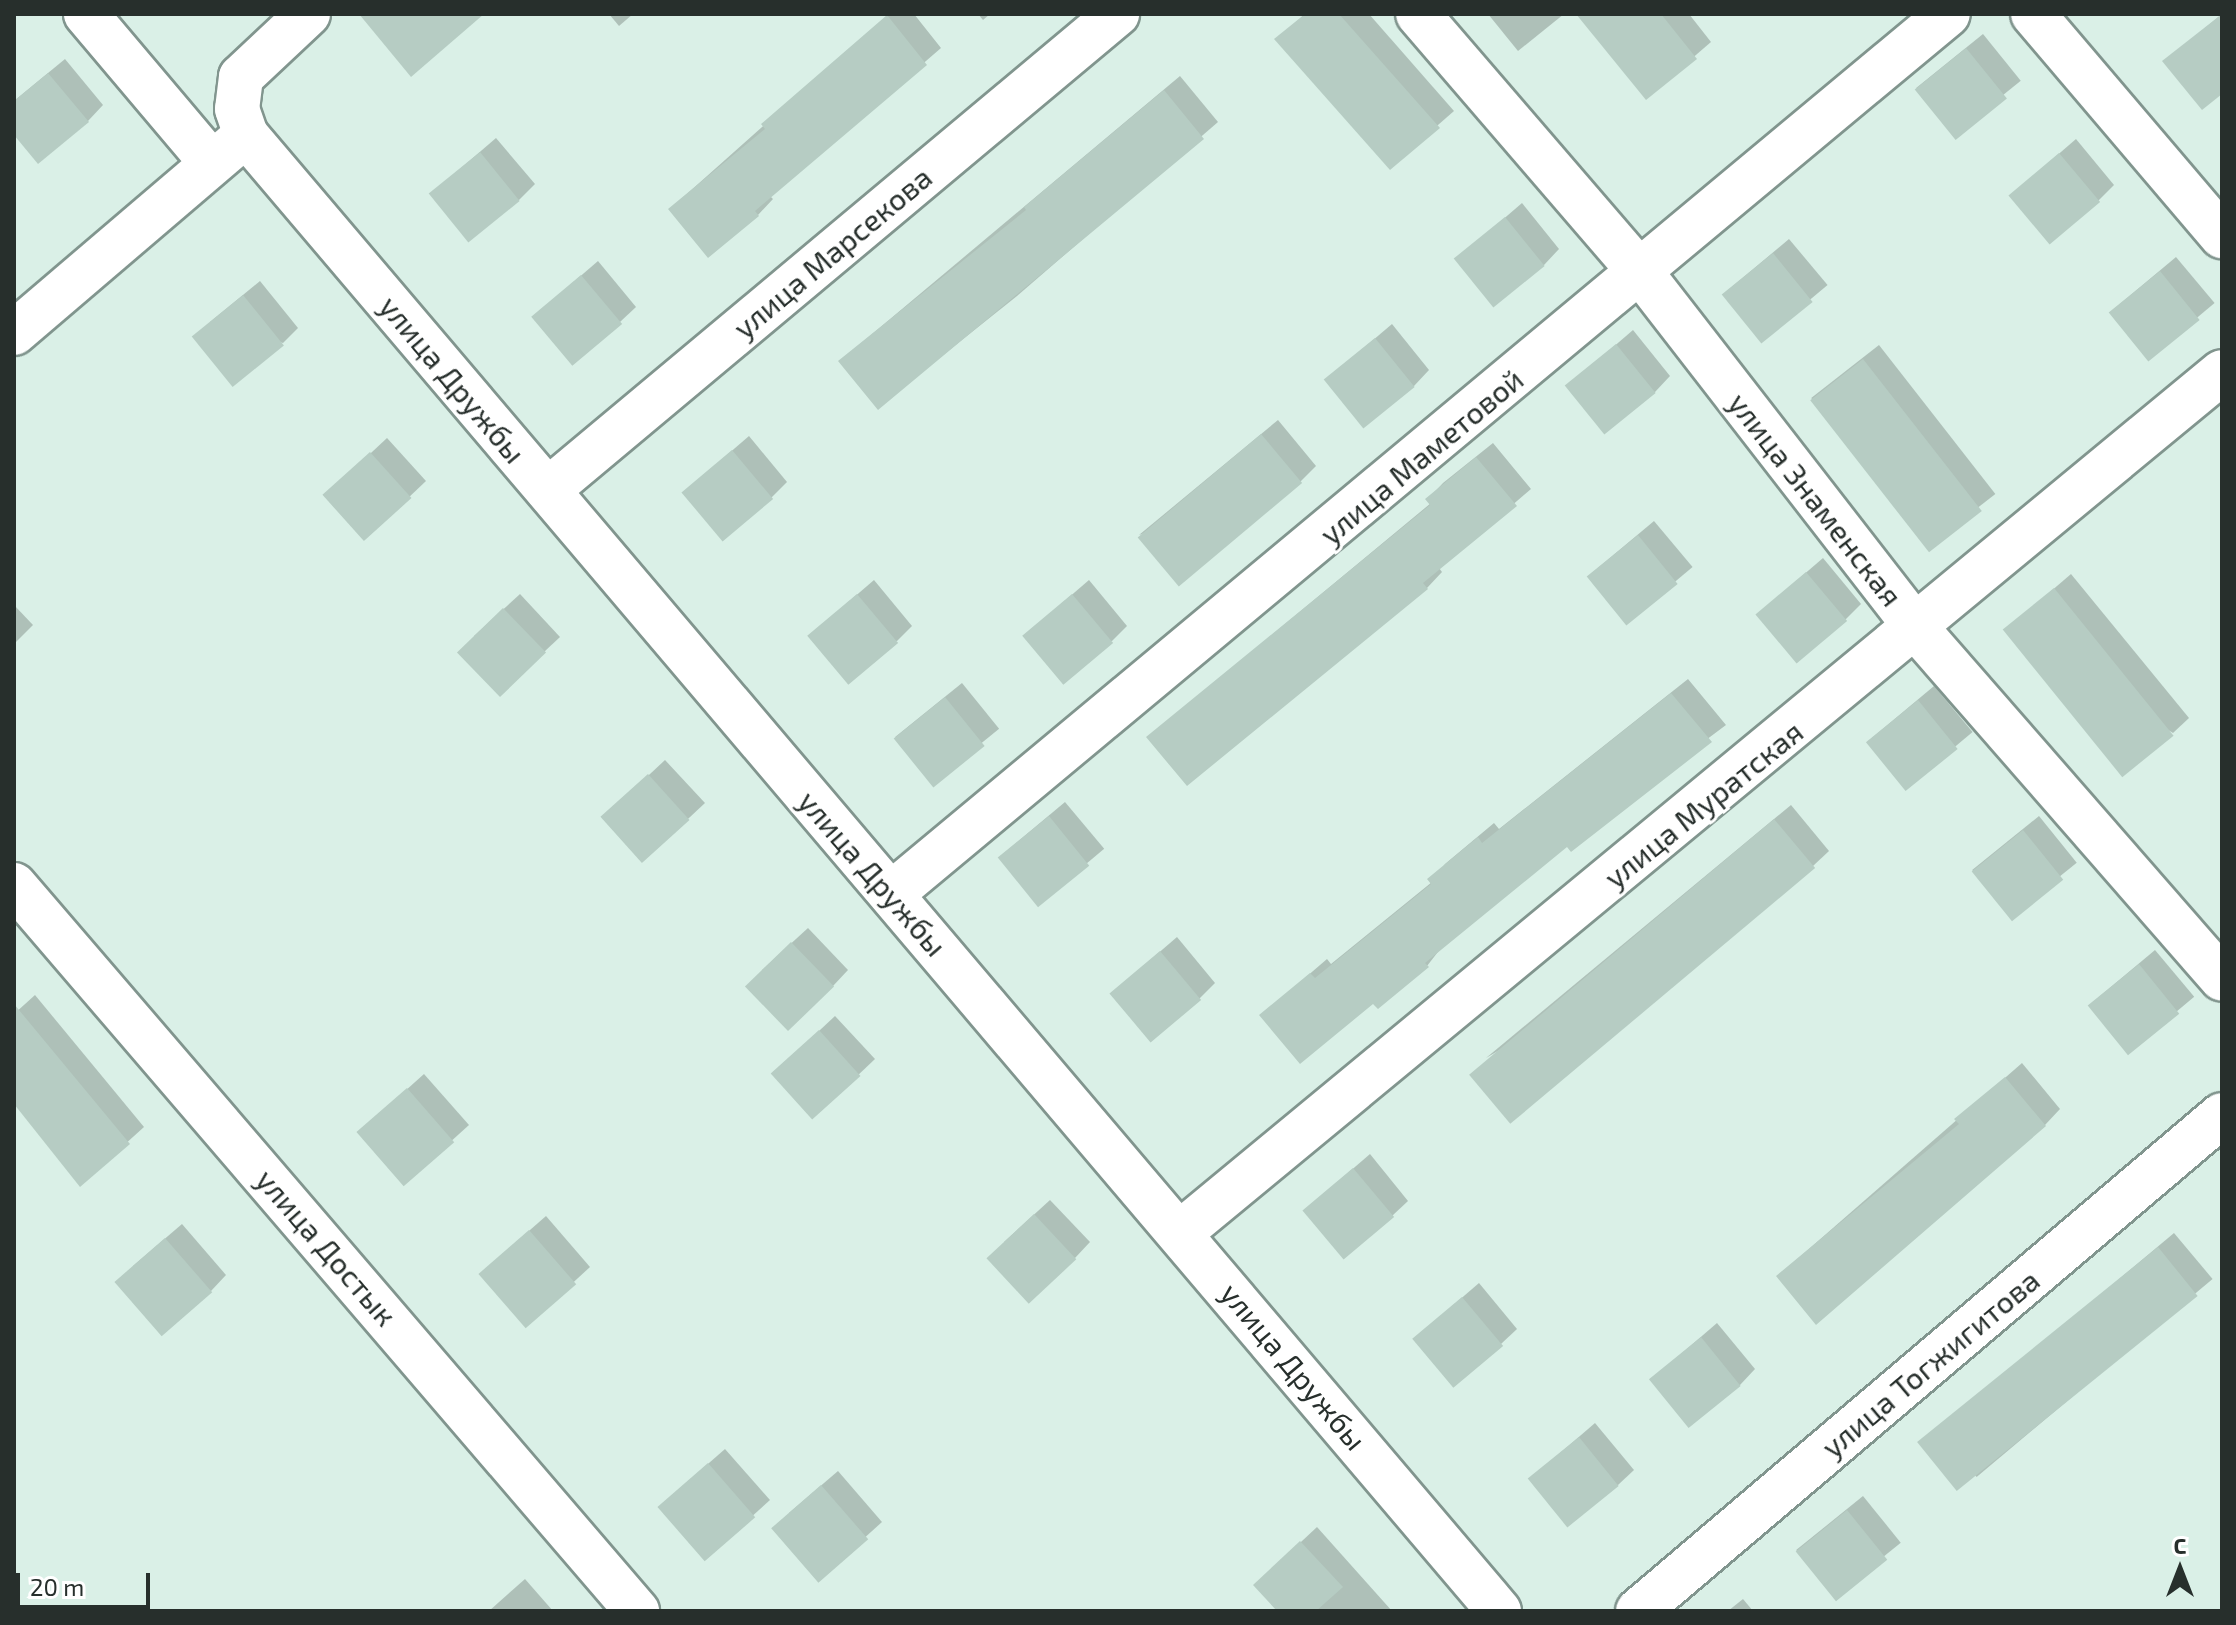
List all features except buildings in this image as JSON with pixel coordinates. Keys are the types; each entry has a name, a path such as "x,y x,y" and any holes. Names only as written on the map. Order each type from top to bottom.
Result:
{"street":[{"path":"86,14 211,162"},
{"path":"14,333 246,135 237,109 241,77 308,14"},
{"name":"улица Марсекова","path":"548,490 1117,14"},
{"name":"улица Знаменская","path":"1418,14 1642,274 1917,629 2222,979"},
{"name":"улица Маметовой","path":"891,894 1642,274 1948,14"},
{"path":"2033,14 2222,236"},
{"name":"улица Дружбы","path":"246,135 1181,1232 1499,1611"},
{"name":"улица Муратская","path":"1181,1232 1917,629 2222,372"},
{"name":"улица Достык","path":"14,885 637,1611"},
{"name":"улица Тогжигитова","path":"1638,1611 2222,1115"}]}
